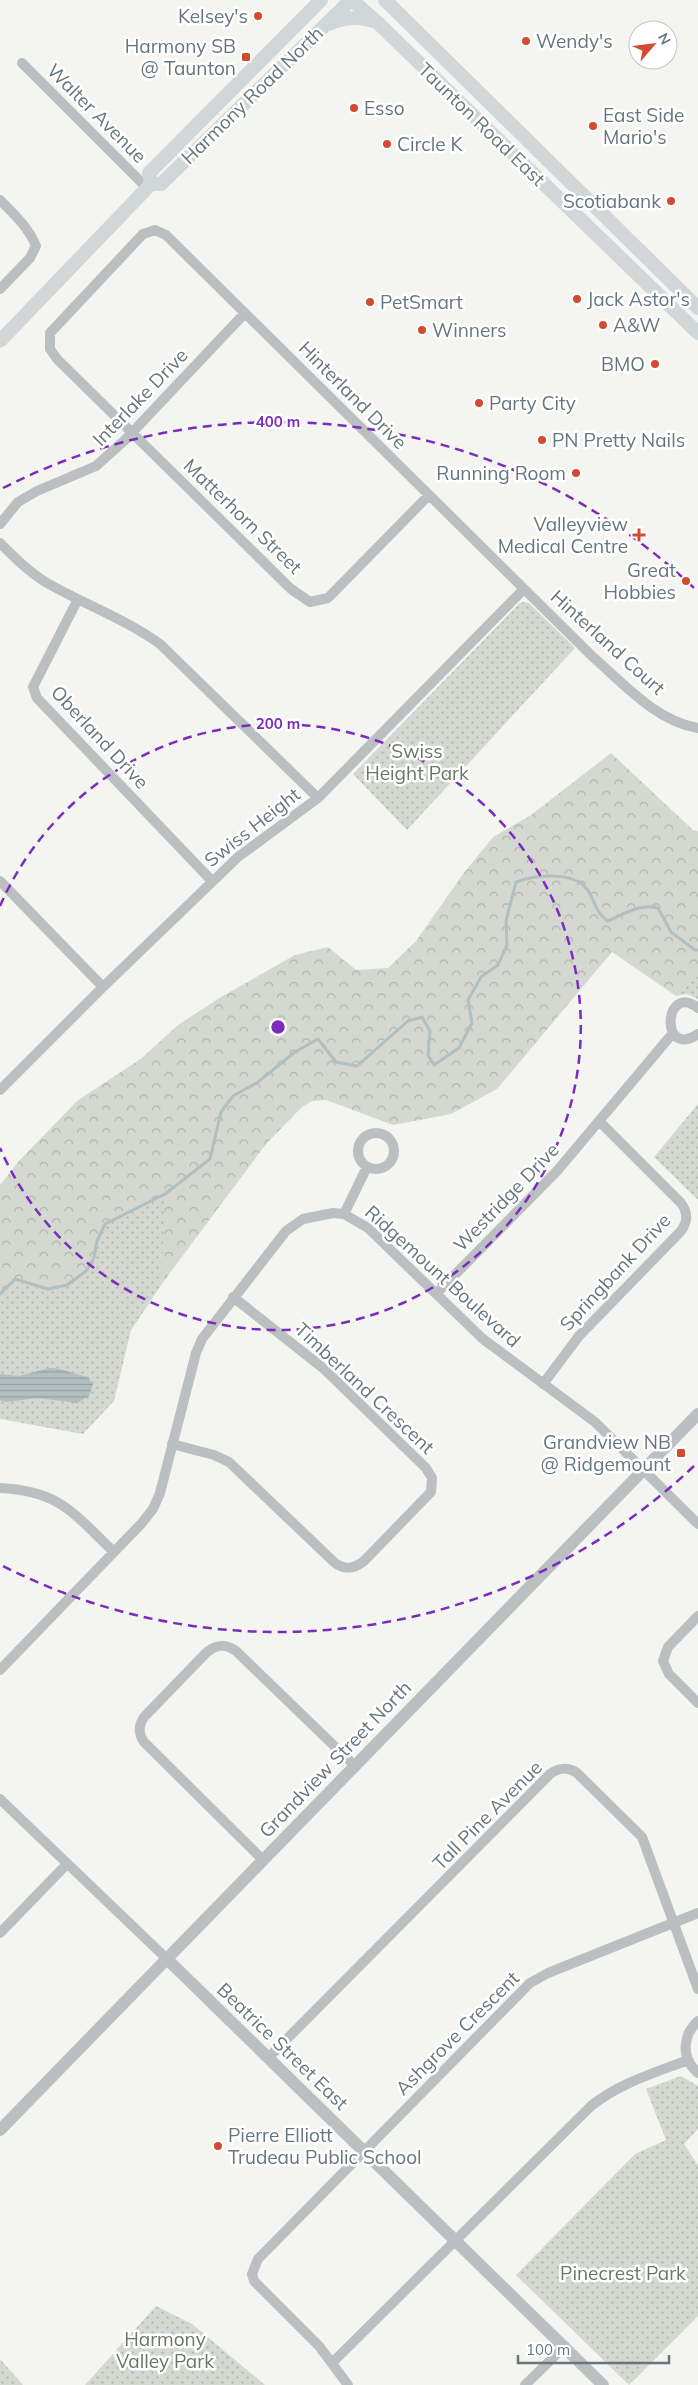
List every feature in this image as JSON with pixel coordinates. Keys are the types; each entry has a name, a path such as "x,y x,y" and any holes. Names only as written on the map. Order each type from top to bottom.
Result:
{"main road":[{"path":"304,17 309,0"},
{"name":"Harmony Road North","path":"149,186 149,174 320,0"},
{"name":"Harmony Road North","path":"0,341 149,186 161,184 320,28 352,0"},
{"name":"Taunton Road East","path":"352,0 698,333"},
{"name":"Taunton Road East","path":"385,0 698,308"},
{"path":"394,0 404,19"},
{"path":"320,28 348,18 360,18 379,24"}],"street":[{"name":"Walter Avenue","path":"22,63 149,186"},
{"path":"0,200 30,232 36,246 30,258 0,289"},
{"name":"Hinterland Drive","path":"50,333 144,234 155,230 173,239 524,589"},
{"name":"Interlake Drive","path":"0,524 18,502 37,491 96,466 132,432 246,312"},
{"name":"Matterhorn Street","path":"50,333 50,349 57,359 291,589 310,602 328,598 429,495"},
{"path":"0,543 34,574 137,629 160,644 318,798"},
{"name":"Hinterland Court","path":"524,589 644,702 673,720 698,728"},
{"name":"Swiss Height","path":"0,1090 102,987 238,857 318,798 524,589"},
{"name":"Oberland Drive","path":"78,599 33,687 37,698 212,881"},
{"path":"0,881 102,987"},
{"path":"698,1008 684,1004 674,1008 671,1012 669,1023 673,1033 677,1036 688,1039 698,1034"},
{"name":"Westridge Drive","path":"436,1294 557,1171 673,1033"},
{"name":"Springbank Drive","path":"543,1384 579,1336 681,1231 686,1221 685,1209 681,1202 599,1121"},
{"path":"344,1214 367,1167"},
{"name":"Ridgemount Boulevard","path":"0,1670 141,1524 156,1505 197,1348 280,1237 303,1219 315,1215 344,1214 368,1228 483,1339 589,1418 698,1524"},
{"name":"Timberland Crescent","path":"172,1444 214,1455 229,1462 335,1562 345,1568 355,1567 364,1561 431,1492 432,1478 426,1468 323,1368 234,1297"},
{"name":"Grandview Street North","path":"0,2130 698,1414"},
{"path":"0,1488 29,1491 54,1499 67,1508 114,1552"},
{"path":"698,1616 668,1647 663,1661 669,1674 698,1703"},
{"path":"263,1860 144,1742 139,1727 145,1716 208,1652 218,1646 226,1646 236,1651 355,1766"},
{"name":"Tall Pine Avenue","path":"268,2058 550,1774 558,1769 568,1768 577,1773 638,1832 648,1849 698,1989"},
{"name":"Beatrice Street East","path":"0,1799 365,2151 603,2385"},
{"path":"0,1933 67,1864"},
{"name":"Ashgrove Crescent","path":"333,2362 258,2286 252,2274 258,2258 534,1980 698,1913"},
{"path":"698,2021 688,2033 685,2042 688,2060 698,2073"},
{"path":"348,2385 333,2362 572,2124 608,2093 631,2081 688,2060"},
{"path":"525,2385 565,2346"}],"green space":[{"name":"Swiss Height Park","path":"523,602 529,603 575,648 407,830 353,774"},
{"path":"611,753 693,830 698,831 698,976 676,996 612,952 497,1089 451,1114 393,1125 326,1100 312,1101 302,1107 266,1144 161,1285 131,1330 0,1360 0,1185 19,1161 77,1101 142,1058 178,1025 221,997 295,955 328,947 356,970 388,968 416,941 463,874 493,837 531,815"},
{"path":"698,976 698,999 687,994 676,996"},
{"path":"698,1104 698,1200 654,1157"},
{"path":"165,1194 161,1285 131,1330 114,1401 83,1434 0,1419 0,1294 15,1279 48,1289 67,1285 86,1271 94,1258 97,1241 105,1224"},
{"name":"Pinecrest Park","path":"681,2076 698,2086 698,2129 684,2144 698,2165 698,2316 629,2385 516,2275 635,2154 666,2140 646,2089"},
{"name":"Harmony Valley Park","path":"156,2306 192,2324 265,2385 85,2385"},
{"path":"0,2359 23,2385 0,2385"}],"shaded area":[{"path":"49,1368 88,1377 93,1384 89,1396 77,1403 38,1398 6,1402 0,1400 0,1374 19,1376"}],"waterway":[{"path":"0,1294 15,1279 48,1289 67,1285 86,1271 94,1258 97,1241 105,1224 165,1194 210,1159 221,1112 233,1096 258,1082 295,1052 318,1039 336,1062 357,1066 408,1021 422,1017 430,1031 428,1055 434,1065 459,1048 472,1023 468,1000 481,977 498,965 507,945 506,921 516,882 543,876 573,879 587,889 600,914 608,921 638,908 658,908 671,932 695,950 698,950"}],"place":[{"name":"Kelsey's","path":"258,16"},
{"name":"Wendy's","path":"526,41"},
{"name":"Harmony SB @ Taunton","path":"246,57"},
{"name":"Esso","path":"354,108"},
{"name":"East Side Mario's","path":"593,126"},
{"name":"Circle K","path":"387,144"},
{"name":"Scotiabank","path":"671,201"},
{"name":"Jack Astor's","path":"577,299"},
{"name":"PetSmart","path":"370,302"},
{"name":"A&W","path":"603,325"},
{"name":"Winners","path":"422,330"},
{"name":"BMO","path":"655,364"},
{"name":"Party City","path":"479,403"},
{"name":"PN Pretty Nails","path":"542,440"},
{"name":"Running Room","path":"576,473"},
{"name":"Valleyview Medical Centre","path":"639,535"},
{"name":"Great Hobbies","path":"686,581"},
{"name":"Grandview NB @ Ridgemount","path":"681,1453"},
{"name":"Pierre Elliott Trudeau Public School","path":"218,2146"}]}
